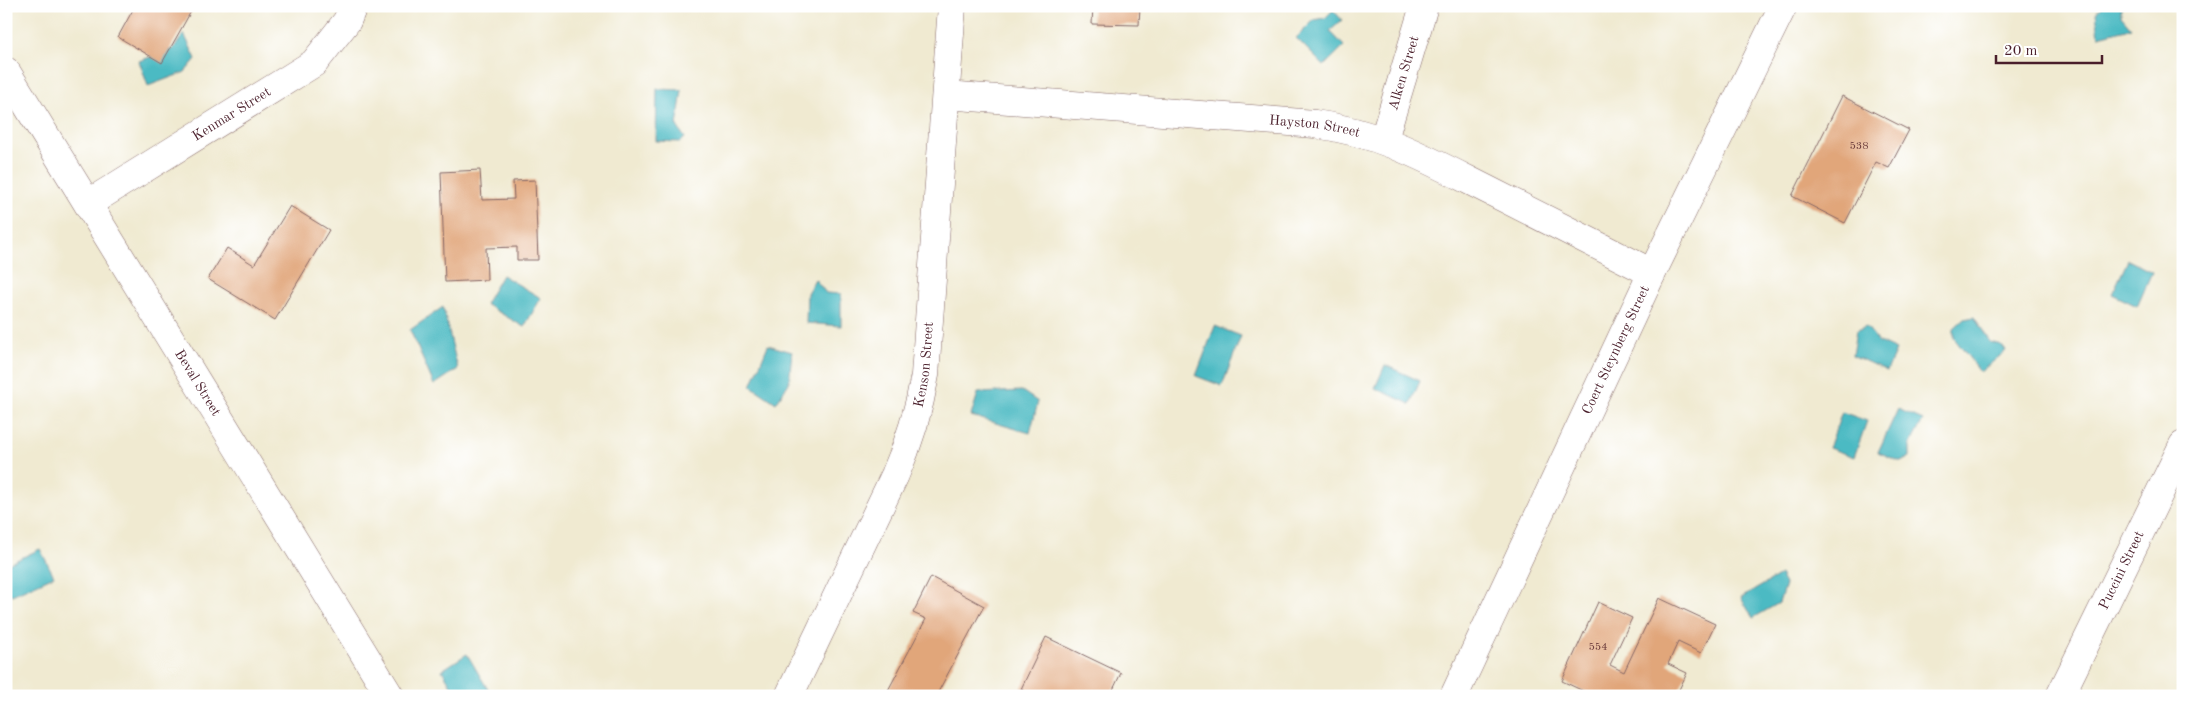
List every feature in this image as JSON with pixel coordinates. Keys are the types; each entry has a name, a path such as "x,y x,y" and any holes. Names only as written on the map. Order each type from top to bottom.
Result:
{"street":[{"name":"Kenmar Street","path":"89,203 314,63 347,21 353,6"},
{"name":"Kenson Street","path":"789,696 911,440 919,413 925,374 952,6"},
{"name":"Alken Street","path":"1384,139 1424,6"},
{"name":"Coert Steynberg Street","path":"1454,696 1652,272 1783,6"},
{"name":"Beval Street","path":"6,71 89,203 270,504 390,696"},
{"name":"Hayston Street","path":"946,94 1315,124 1384,139 1652,272"},
{"name":"Puccini Street","path":"2060,696 2183,445"}],"water":[{"path":"2102,6 2121,6 2121,16 2131,28 2099,36 2096,13"},
{"path":"1333,10 1342,20 1330,31 1344,46 1324,66 1296,38 1314,20 1325,18"},
{"path":"184,34 196,59 185,72 148,86 139,61 173,49"},
{"path":"657,89 682,90 677,126 685,138 680,142 656,141"},
{"path":"2128,260 2152,272 2137,306 2112,294"},
{"path":"502,275 541,298 524,327 485,304"},
{"path":"815,279 826,293 841,294 841,326 806,323 807,293"},
{"path":"443,307 458,369 434,385 410,330"},
{"path":"1974,317 1990,342 2001,345 2006,351 1980,372 1954,338 1954,328 1964,319"},
{"path":"1215,326 1241,336 1222,386 1196,376"},
{"path":"1866,326 1879,342 1896,350 1887,371 1852,355 1856,331"},
{"path":"768,345 792,352 789,383 776,403 751,386"},
{"path":"1385,365 1420,381 1410,404 1375,388"},
{"path":"1022,391 1038,402 1030,433 971,416 978,393"},
{"path":"1898,409 1923,420 1910,445 1910,457 1901,462 1878,452"},
{"path":"1842,412 1867,421 1854,457 1829,448"},
{"path":"40,549 54,576 12,595 6,592 6,565"},
{"path":"1780,575 1785,584 1779,603 1753,618 1741,598"},
{"path":"467,654 490,693 486,696 457,696 442,670"}],"building":[{"path":"135,6 194,6 162,63 118,37"},
{"path":"1093,6 1140,6 1139,25 1092,24"},
{"path":"1842,96 1909,130 1889,168 1876,162 1845,223 1792,196"},
{"path":"480,170 482,200 514,199 513,181 535,180 538,260 517,260 517,247 486,248 487,280 445,282 441,172"},
{"path":"290,206 329,230 275,320 208,279 227,248 254,265"},
{"path":"931,577 984,606 936,696 885,696 926,619 913,613"},
{"path":"1659,598 1715,624 1701,653 1678,642 1668,664 1687,673 1676,696 1594,696 1562,681 1598,602 1632,618 1610,665 1624,672"},
{"path":"1046,637 1121,673 1110,696 1033,696 1021,689"}]}
